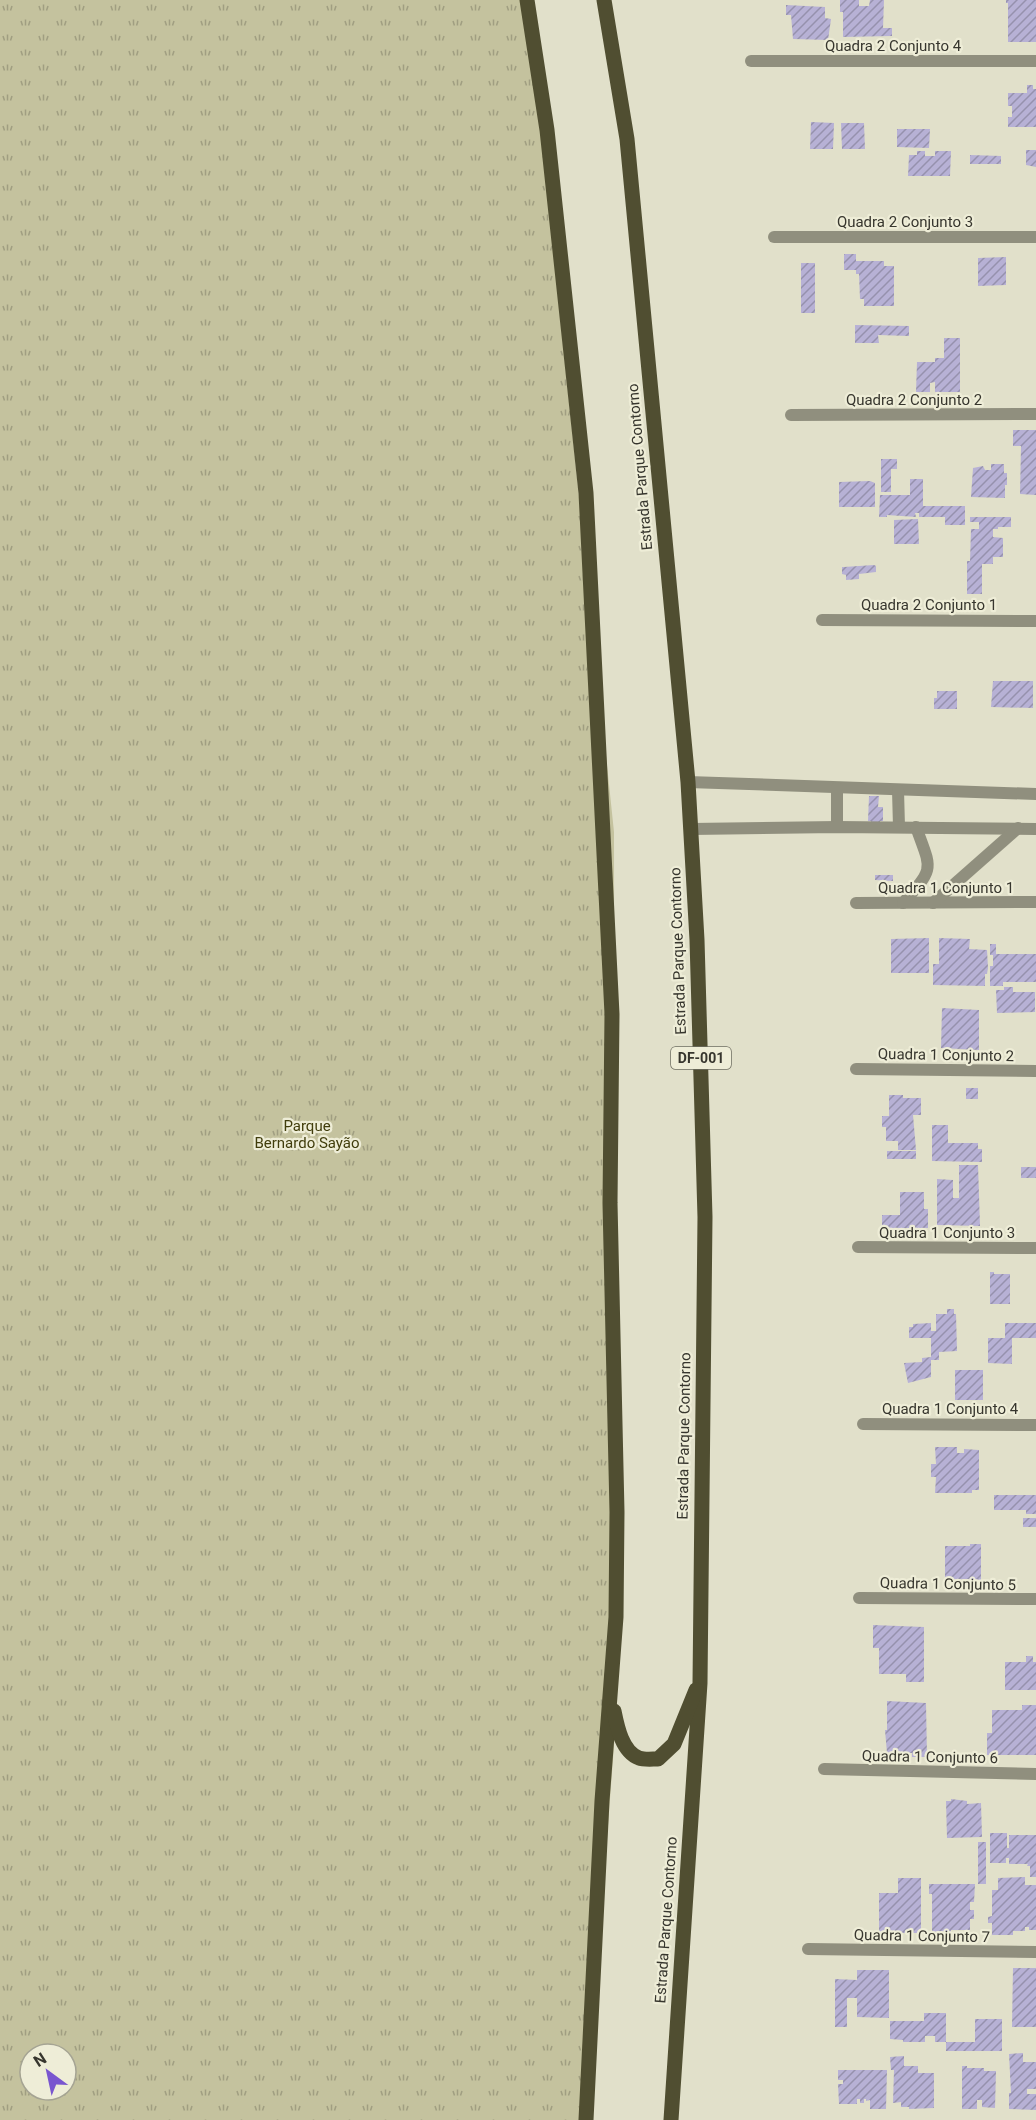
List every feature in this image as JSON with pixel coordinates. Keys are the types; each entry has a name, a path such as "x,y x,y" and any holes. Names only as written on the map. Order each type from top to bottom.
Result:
{"main road":[{"path":"527,0 547,130 586,493 612,1014 610,1203 617,1512 615,1617 602,1801 586,2120"},
{"name":"Estrada Parque Contorno","path":"604,0 627,139 688,782 698,940 705,1217 700,1683 671,2120"},
{"path":"610,1694 618,1730 626,1746 633,1755 641,1759 658,1759 674,1744 689,1703 700,1683"}],"street":[{"name":"Quadra 2 Conjunto 4","path":"751,62 1036,61"},
{"name":"Quadra 2 Conjunto 3","path":"774,237 1036,237"},
{"name":"Quadra 2 Conjunto 2","path":"791,415 1036,414"},
{"name":"Quadra 2 Conjunto 1","path":"822,620 1036,621"},
{"path":"688,782 1036,794"},
{"path":"837,788 837,827"},
{"path":"898,790 899,827"},
{"path":"903,903 926,877 929,866 915,827"},
{"path":"933,903 1018,828"},
{"path":"691,829 1036,828"},
{"name":"Quadra 1 Conjunto 1","path":"856,903 1036,902"},
{"name":"Quadra 1 Conjunto 2","path":"856,1070 1036,1071"},
{"name":"Quadra 1 Conjunto 3","path":"858,1247 1036,1248"},
{"name":"Quadra 1 Conjunto 4","path":"863,1424 1036,1425"},
{"name":"Quadra 1 Conjunto 5","path":"859,1598 1036,1599"},
{"name":"Quadra 1 Conjunto 6","path":"824,1769 1036,1774"},
{"name":"Quadra 1 Conjunto 7","path":"808,1949 1036,1952"}],"green space":[{"name":"Parque Bernardo Sayão","path":"0,0 527,0 614,832 615,1732 586,2120 0,2120"}],"building":[{"path":"840,0 859,0 859,6 869,6 870,0 884,0 883,28 892,28 892,36 843,37 843,12 840,12"},
{"path":"1006,0 1036,0 1036,42 1008,42 1008,3"},
{"path":"786,5 825,7 825,18 831,19 828,40 793,39 791,15 786,15"},
{"path":"1027,85 1033,85 1033,89 1036,89 1036,127 1008,127 1008,117 1012,117 1012,106 1008,106 1008,93 1027,93"},
{"path":"811,122 834,123 833,149 810,149"},
{"path":"841,123 864,123 865,149 842,149"},
{"path":"897,129 930,129 929,148 897,147"},
{"path":"1026,150 1036,150 1036,167 1026,165"},
{"path":"917,151 925,151 925,156 935,156 935,151 951,151 950,176 908,176 909,155 917,155"},
{"path":"970,155 1001,156 1001,164 970,164"},
{"path":"844,254 856,254 856,261 884,261 884,266 894,266 894,306 864,306 864,299 860,299 859,274 856,274 856,270 844,270"},
{"path":"1006,257 1006,285 978,286 978,258"},
{"path":"801,263 815,263 815,313 801,313"},
{"path":"855,325 909,326 909,336 878,335 879,343 855,343"},
{"path":"944,338 960,338 960,392 935,392 935,382 930,383 930,392 916,392 917,362 935,362 935,358 944,358"},
{"path":"1013,430 1036,430 1036,495 1020,494 1021,446 1013,446"},
{"path":"881,459 897,459 897,469 891,469 891,492 881,492"},
{"path":"991,464 1004,464 1004,473 1007,473 1005,498 971,497 973,468 983,466 985,470 991,470"},
{"path":"910,479 923,479 923,506 965,506 965,525 945,525 945,517 919,517 919,513 915,513 916,517 887,515 887,517 879,517 880,495 910,495"},
{"path":"870,481 875,483 875,507 839,507 839,482"},
{"path":"970,517 1011,517 1011,527 993,529 993,537 1003,538 1003,557 993,557 993,564 982,564 982,594 967,594 967,561 970,561 971,529 979,529 979,522 970,522"},
{"path":"918,519 919,544 894,544 894,520"},
{"path":"874,565 876,572 859,574 859,579 846,580 846,575 842,574 842,567"},
{"path":"993,681 1033,681 1033,708 991,707"},
{"path":"937,691 957,691 957,709 934,709 934,698 937,698"},
{"path":"869,796 879,796 878,807 883,807 883,821 880,821 880,830 871,830 871,821 868,821"},
{"path":"875,875 893,875 893,881 875,880"},
{"path":"929,938 929,973 891,973 891,939"},
{"path":"939,938 970,939 969,949 987,950 988,968 985,974 985,986 933,985 933,964 939,964"},
{"path":"990,944 996,944 996,954 1036,954 1036,982 1003,982 1003,986 990,986 990,966 993,966 993,955 990,955"},
{"path":"1004,987 1013,987 1013,992 1035,992 1035,1012 997,1013 996,990 1004,990"},
{"path":"942,1008 979,1010 979,1050 941,1048"},
{"path":"966,1088 978,1088 978,1099 966,1099"},
{"path":"889,1095 921,1098 921,1115 913,1115 916,1150 898,1150 898,1141 886,1141 886,1127 882,1127 882,1116 889,1116"},
{"path":"932,1125 948,1125 948,1143 978,1143 978,1149 982,1149 982,1162 932,1161"},
{"path":"887,1151 916,1151 916,1159 887,1159"},
{"path":"959,1165 978,1165 980,1226 937,1225 937,1179 953,1180 953,1198 959,1198"},
{"path":"1021,1167 1036,1167 1036,1178 1021,1178"},
{"path":"900,1192 924,1192 924,1209 928,1209 928,1228 882,1228 882,1215 900,1215"},
{"path":"990,1272 1010,1274 1010,1304 990,1304"},
{"path":"947,1309 954,1309 954,1314 956,1314 957,1351 939,1352 939,1360 931,1360 931,1377 908,1383 904,1363 922,1362 922,1358 931,1357 931,1338 909,1338 909,1327 913,1327 913,1324 931,1323 931,1331 936,1331 936,1314 947,1314"},
{"path":"1005,1323 1036,1323 1036,1338 1012,1338 1012,1364 988,1363 988,1338 1005,1338"},
{"path":"955,1370 983,1370 983,1400 955,1400"},
{"path":"935,1447 957,1447 957,1453 964,1453 964,1449 979,1450 979,1490 972,1490 972,1493 935,1493 936,1477 931,1477 931,1464 936,1464"},
{"path":"994,1495 1036,1495 1036,1514 1026,1514 1026,1510 994,1510"},
{"path":"1023,1518 1036,1518 1036,1527 1023,1527"},
{"path":"970,1544 981,1544 981,1580 945,1579 945,1546 970,1546"},
{"path":"873,1625 924,1627 924,1682 906,1682 906,1674 879,1674 879,1648 873,1648"},
{"path":"1026,1656 1033,1656 1033,1662 1036,1662 1036,1690 1005,1690 1005,1662 1026,1662"},
{"path":"887,1701 926,1703 927,1757 912,1757 912,1753 887,1753 885,1730 887,1730"},
{"path":"1022,1705 1036,1705 1036,1755 987,1755 987,1733 992,1733 992,1710 1022,1710"},
{"path":"951,1799 967,1801 967,1804 981,1803 982,1837 947,1838 946,1801 951,1801"},
{"path":"990,1833 1007,1833 1007,1848 1009,1848 1009,1835 1036,1835 1036,1877 1030,1877 1028,1864 1009,1864 1009,1858 1006,1858 1006,1863 990,1863"},
{"path":"978,1842 986,1842 986,1884 978,1884"},
{"path":"1025,1877 1025,1885 1036,1885 1036,1930 1029,1930 1029,1927 1025,1927 1025,1931 1013,1931 1013,1935 992,1935 992,1923 988,1923 988,1917 992,1916 992,1890 998,1890 998,1878"},
{"path":"898,1878 921,1878 921,1933 879,1933 879,1893 898,1893"},
{"path":"929,1884 975,1884 974,1902 970,1902 970,1910 974,1910 974,1919 970,1919 970,1930 951,1930 951,1934 932,1934 932,1894 929,1894"},
{"path":"1013,1968 1036,1968 1036,2027 1012,2027"},
{"path":"857,1970 889,1970 889,2018 857,2017 857,1998 847,1998 847,2027 835,2027 835,1979 857,1980"},
{"path":"924,2013 946,2013 946,2042 935,2042 935,2036 925,2036 925,2042 903,2042 903,2040 890,2039 890,2021 924,2021"},
{"path":"975,2019 1002,2019 1002,2051 946,2051 946,2042 975,2042"},
{"path":"1023,2053 1023,2062 1036,2062 1036,2089 1027,2089 1027,2094 1036,2094 1036,2110 1009,2109 1009,2093 1011,2093 1009,2054"},
{"path":"904,2056 904,2066 918,2066 918,2073 934,2073 934,2108 909,2109 909,2107 901,2107 901,2102 893,2103 894,2070 891,2070 890,2057"},
{"path":"962,2066 996,2071 995,2108 982,2107 982,2100 977,2100 977,2109 962,2109"},
{"path":"838,2070 887,2070 886,2109 870,2109 870,2100 866,2101 866,2099 864,2103 860,2103 860,2099 857,2099 857,2104 839,2104 838,2084 843,2084 843,2080 838,2080"}]}
